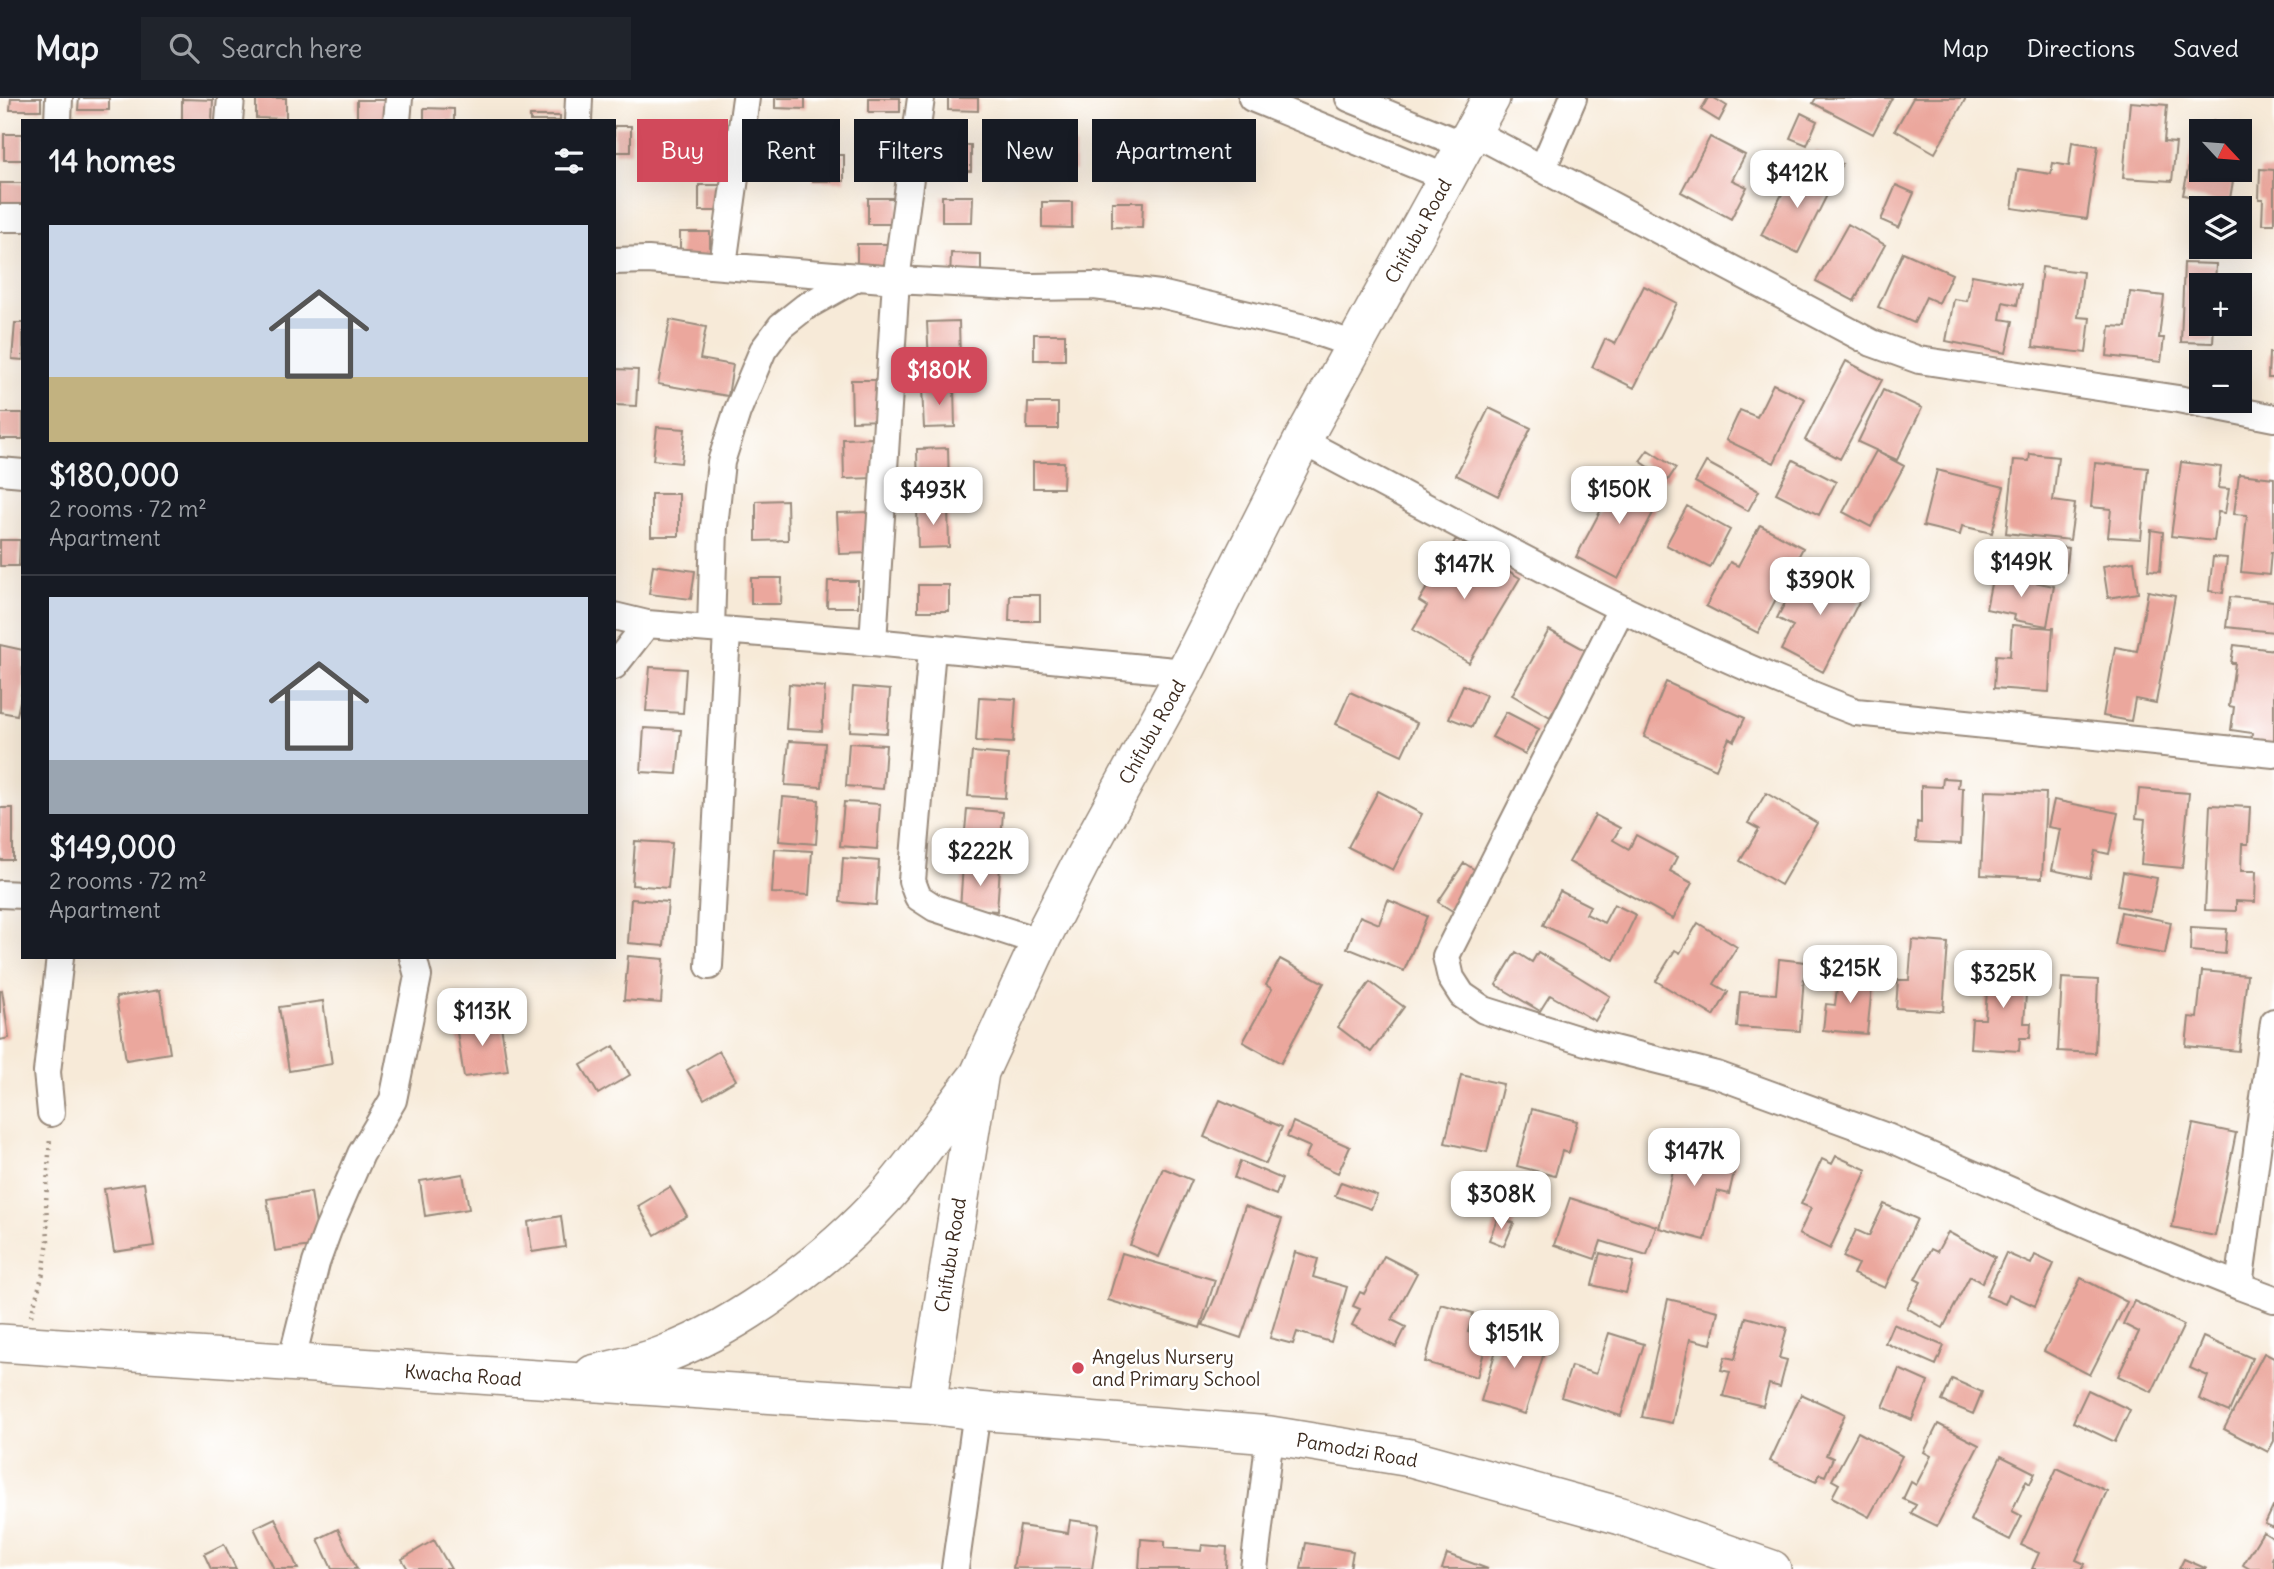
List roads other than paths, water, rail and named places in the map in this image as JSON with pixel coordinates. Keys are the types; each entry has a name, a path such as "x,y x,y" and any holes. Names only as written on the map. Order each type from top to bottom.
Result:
{"main road":[{"name":"Chifubu Road","path":"927,1405 980,1072 1040,942 1185,672 1302,440 1491,98"},
{"path":"565,1382 664,1354 716,1330 764,1302 842,1239 886,1196 980,1072"},
{"name":"Kwacha Road","path":"13,1344 927,1405"},
{"name":"Pamodzi Road","path":"927,1405 1270,1435 1411,1458 1620,1516 1772,1569"}],"street":[{"path":"58,119 59,98"},
{"path":"229,119 232,98"},
{"path":"397,119 399,98"},
{"path":"578,119 579,98"},
{"path":"723,265 746,98"},
{"path":"873,642 896,280 921,98"},
{"path":"1252,98 1447,178"},
{"path":"1349,98 1470,139 1543,169 1872,342 1919,360 2178,399 2274,418"},
{"path":"1543,169 1573,98"},
{"path":"0,218 21,218"},
{"path":"616,261 648,260 723,265 896,280 1031,287 1094,286 1160,294 1308,329 1356,345"},
{"path":"709,966 719,631 714,527 721,462 763,350 781,326 806,307 859,277"},
{"path":"1302,440 1620,610 1797,690 1856,712 2274,754"},
{"path":"0,471 21,473"},
{"path":"1620,610 1446,956 1451,978 1462,995 1484,1010 1586,1042 1717,1074 1887,1136 2102,1231 2274,1299"},
{"path":"616,616 647,624 873,642 1185,672"},
{"path":"616,663 647,624"},
{"path":"932,649 912,881 918,897 935,908 1040,942"},
{"path":"0,894 21,895"},
{"path":"51,1113 47,1072 60,959"},
{"path":"291,1363 328,1230 361,1154 393,1100 418,976 414,959"},
{"path":"2239,1286 2274,1022"},
{"path":"955,1569 977,1411"},
{"path":"1254,1569 1270,1435"}],"place":[{"name":"Angelus Nursery and Primary School","path":"1078,1368"}]}
